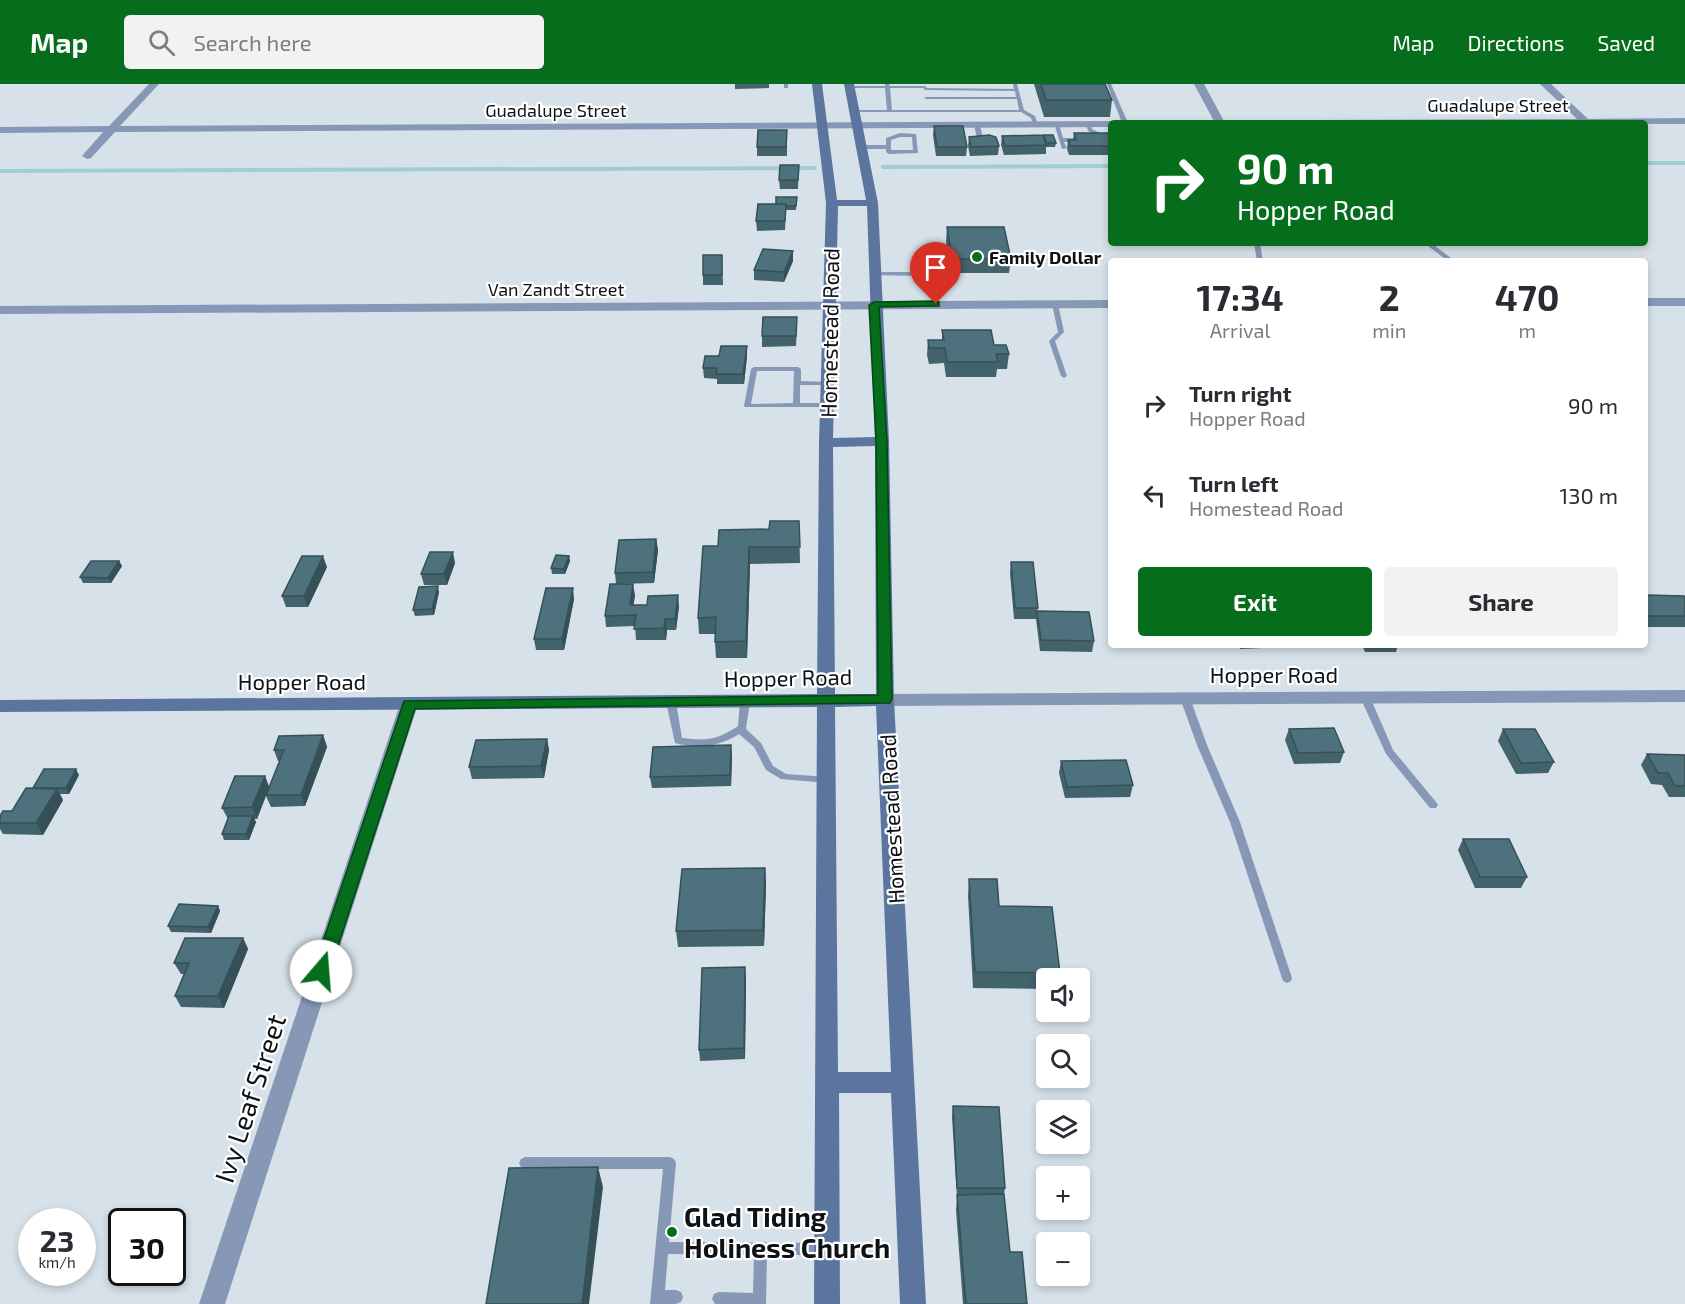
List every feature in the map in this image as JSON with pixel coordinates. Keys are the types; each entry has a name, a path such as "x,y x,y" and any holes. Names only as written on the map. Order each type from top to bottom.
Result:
{"main road":[{"name":"Homestead Road","path":"817,84 832,203 826,443 827,1304"},
{"name":"Homestead Road","path":"849,85 872,203 874,305 882,441 885,699 913,1304"},
{"path":"832,203 872,203"},
{"path":"826,443 882,441"},
{"name":"Hopper Road","path":"0,706 885,699"},
{"path":"827,1083 903,1082"}],"street":[{"path":"87,156 154,84"},
{"path":"1199,84 1218,120"},
{"path":"1545,84 1584,120"},
{"name":"Guadalupe Street","path":"1648,121 1685,121"},
{"name":"Guadalupe Street","path":"0,130 823,126 907,130 929,125 1019,128 1056,124 1108,124"},
{"path":"1648,302 1685,302"},
{"name":"Van Zandt Street","path":"0,309 1108,304"},
{"name":"Hopper Road","path":"885,699 1685,696"},
{"name":"Ivy Leaf Street","path":"212,1304 409,704"}],"lane":[{"path":"1109,84 1124,120"},
{"path":"849,85 1015,87 1022,111"},
{"path":"887,85 890,111"},
{"path":"924,87 929,125"},
{"path":"926,98 1018,98"},
{"path":"854,111 1022,111 1033,117 1035,125"},
{"path":"1056,124 1064,148"},
{"path":"1061,140 1101,140 1100,135 1090,130 1088,124"},
{"path":"977,125 981,143"},
{"path":"907,130 914,135 916,152 889,152 889,147 888,139 907,130"},
{"path":"862,147 889,147"},
{"path":"1431,246 1448,258"},
{"path":"873,274 922,274 933,277 936,304"},
{"path":"1055,304 1061,332 1052,341 1064,376"},
{"path":"796,405 798,369 754,369 747,406 827,405"},
{"path":"797,383 827,382"},
{"path":"1365,697 1389,752 1433,805"},
{"path":"1185,698 1235,822 1287,978"},
{"path":"671,702 678,741 707,745 725,740 742,727 745,701"},
{"path":"740,729 758,746 769,768 784,777 828,780"},
{"path":"525,1163 670,1163 657,1300 676,1297"},
{"path":"662,1248 827,1249"},
{"path":"719,1299 759,1302 761,1249"}],"building":[{"path":"1041,84 1105,84 1112,100 1046,100"},
{"path":"934,126 963,126 967,147 937,147"},
{"path":"758,130 787,130 786,147 757,147"},
{"path":"1074,133 1108,133 1108,146 1070,146 1068,140 1076,140"},
{"path":"989,135 996,137 999,146 971,147 969,137"},
{"path":"1043,135 1046,145 1005,146 1002,136"},
{"path":"1044,135 1053,135 1056,143 1046,143"},
{"path":"780,165 799,165 798,180 779,180"},
{"path":"776,197 797,197 796,206 776,204"},
{"path":"758,204 786,204 785,221 756,221"},
{"path":"947,227 1004,227 1011,259 952,259"},
{"path":"763,249 793,251 784,272 754,270"},
{"path":"703,255 722,255 722,275 703,275"},
{"path":"763,317 797,317 796,336 762,336"},
{"path":"942,330 991,330 994,345 1006,345 1009,354 996,354 998,362 947,362 945,348 929,348 928,340 944,340"},
{"path":"721,346 747,346 743,374 716,374 717,368 703,368 705,356 719,356"},
{"path":"770,521 799,521 800,547 749,547 746,641 715,642 716,617 698,618 703,546 718,546 719,530 769,529"},
{"path":"656,539 653,572 615,573 619,540"},
{"path":"430,552 453,552 444,574 421,574"},
{"path":"556,555 569,556 564,569 551,568"},
{"path":"302,556 323,556 304,596 282,596"},
{"path":"91,561 119,561 108,578 80,577"},
{"path":"1011,562 1033,562 1038,608 1015,608"},
{"path":"610,584 633,584 630,605 647,605 648,596 678,595 675,619 665,619 664,628 634,629 636,615 605,616"},
{"path":"438,586 432,609 413,610 419,587"},
{"path":"546,588 573,588 562,639 534,639"},
{"path":"1648,595 1684,596 1685,616 1648,616"},
{"path":"1037,611 1089,612 1094,641 1041,640"},
{"path":"1334,728 1344,752 1298,753 1289,729"},
{"path":"1503,729 1535,729 1554,762 1521,763"},
{"path":"323,735 301,795 266,795 284,750 274,750 279,736"},
{"path":"547,739 541,766 469,767 476,740"},
{"path":"731,745 730,775 650,777 653,747"},
{"path":"1647,754 1685,755 1685,786 1675,786 1668,773 1658,773"},
{"path":"1126,760 1133,785 1067,787 1061,761"},
{"path":"44,769 76,769 66,788 33,788"},
{"path":"235,776 265,776 252,807 222,808"},
{"path":"26,788 57,789 36,823 0,823 3,811 12,811"},
{"path":"229,816 253,816 246,834 222,834"},
{"path":"1463,839 1509,839 1527,877 1480,877"},
{"path":"765,868 763,930 676,931 682,869"},
{"path":"969,879 997,879 999,906 1052,907 1059,968 1036,968 1036,973 975,972"},
{"path":"179,904 218,906 208,927 168,926"},
{"path":"185,938 243,938 218,996 175,996 189,963 174,963"},
{"path":"745,967 744,1048 699,1050 702,968"},
{"path":"953,1106 999,1107 1005,1188 957,1188"},
{"path":"598,1167 582,1304 486,1304 509,1168"},
{"path":"1004,1194 1010,1252 1022,1252 1027,1304 966,1304 957,1195"}],"waterway":[{"path":"1648,163 1685,163"},
{"path":"883,167 1108,166"},
{"path":"0,171 815,168"}],"place":[{"name":"Family Dollar","path":"977,257"},
{"name":"Glad Tiding Holiness Church","path":"672,1232"}],"route":[{"path":"321,971 409,704 885,699 882,441 874,305 936,304"}]}
